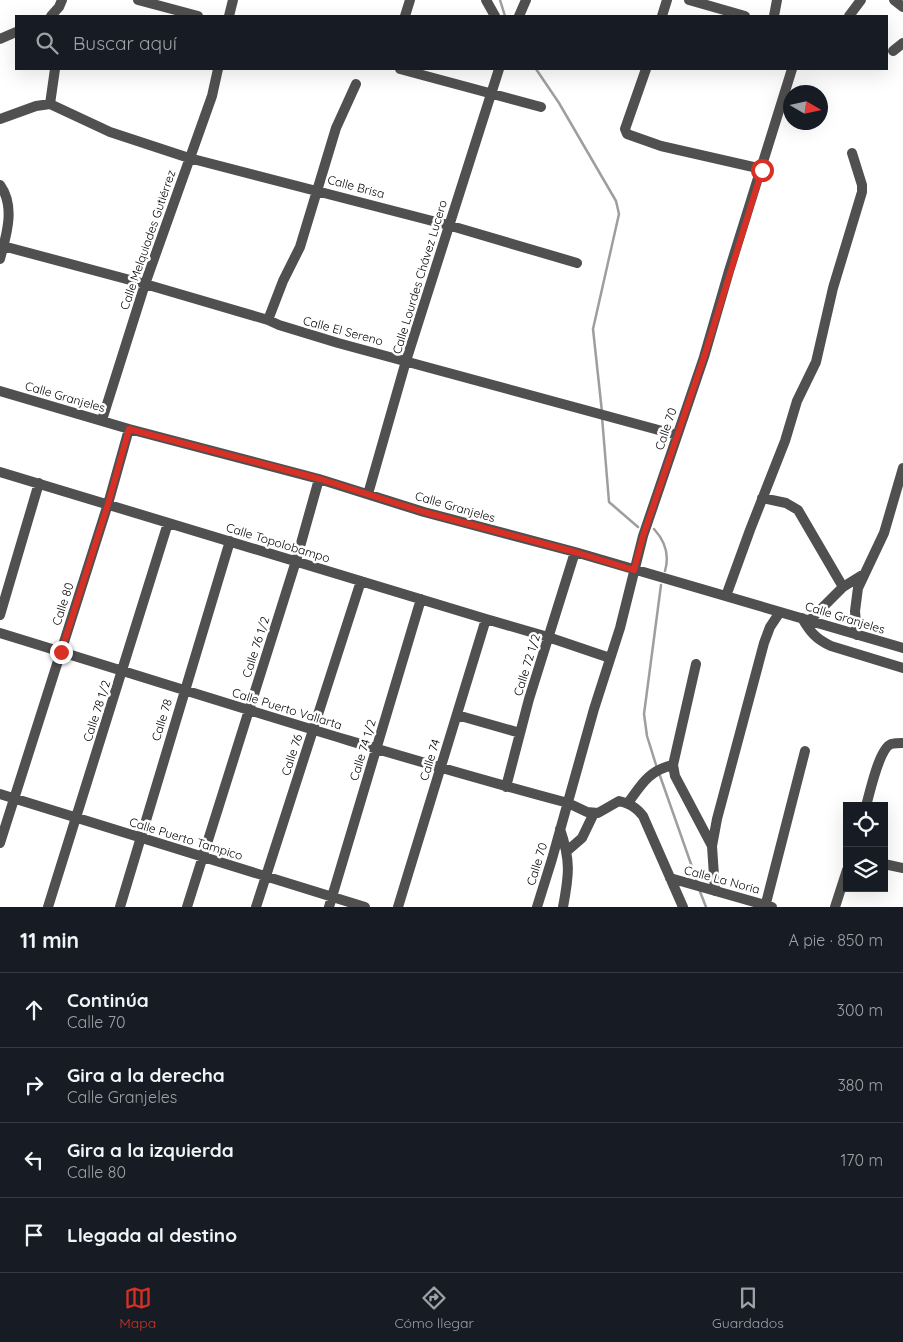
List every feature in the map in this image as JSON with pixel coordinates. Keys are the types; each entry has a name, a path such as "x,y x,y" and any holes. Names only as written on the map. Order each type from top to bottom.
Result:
{"street":[{"path":"52,15 62,0"},
{"path":"138,0 194,15"},
{"path":"228,15 233,0"},
{"path":"405,15 410,0"},
{"path":"486,0 494,15"},
{"path":"519,15 526,0"},
{"path":"662,15 668,0"},
{"path":"689,0 742,15"},
{"path":"774,15 777,0"},
{"path":"850,15 861,0"},
{"path":"894,0 903,7"},
{"path":"0,39 15,32"},
{"path":"892,51 903,43"},
{"path":"0,120 36,106 50,104 55,70"},
{"name":"Calle Melquiades Gutiérrez","path":"102,420 145,284 212,96 218,70"},
{"path":"404,70 540,108"},
{"name":"Calle Lourdes Chávez Lucero","path":"368,494 406,360 499,70"},
{"path":"646,70 625,132 635,138 661,146 762,170"},
{"name":"Calle 70","path":"537,907 627,601 643,536 704,357 792,70"},
{"path":"268,320 283,281 300,247 336,128 356,84"},
{"name":"Calle Brisa","path":"50,104 128,139 190,158 448,225 577,263"},
{"path":"726,596 785,441 797,402 816,362 833,288 860,201 862,186 852,153"},
{"path":"0,185 6,194 9,204 0,259"},
{"name":"Calle El Sereno","path":"3,246 145,284 268,320 329,341 406,360 677,435"},
{"name":"Calle Granjeles","path":"0,391 129,429 320,479 449,519 575,552 903,648"},
{"name":"Calle 80","path":"0,843 108,504 129,429"},
{"path":"857,635 855,601 858,588 884,533 903,468"},
{"name":"Calle Topolobampo","path":"0,472 548,637 610,658"},
{"name":"Calle 76 1/2","path":"187,907 320,479"},
{"path":"0,615 39,483"},
{"path":"762,498 786,503 798,510 843,586"},
{"name":"Calle 78 1/2","path":"48,907 168,523"},
{"name":"Calle 78","path":"120,907 230,541"},
{"name":"Calle 72 1/2","path":"506,786 548,637 575,552"},
{"path":"864,574 843,586 806,619 812,635 831,646 903,668"},
{"name":"Calle 76","path":"256,907 360,581"},
{"name":"Calle 74 1/2","path":"329,907 421,599"},
{"path":"712,890 712,846 716,819 746,714 759,660 770,627 780,612"},
{"name":"Calle 74","path":"398,907 486,619"},
{"name":"Calle Puerto Vallarta","path":"0,633 249,711 440,768 568,803"},
{"path":"568,803 587,812 598,814 619,801 628,803 647,777 668,766 696,664"},
{"path":"456,715 520,733"},
{"path":"867,802 885,748 891,744 903,743"},
{"path":"767,906 805,751"},
{"path":"668,766 712,846"},
{"name":"Calle Puerto Tampico","path":"0,794 365,907"},
{"name":"Calle La Noria","path":"628,803 643,816 670,878 767,906"},
{"path":"567,851 582,838 594,813"},
{"name":"Calle 70","path":"560,829 567,851 568,869 563,907"},
{"path":"888,865 903,868"},
{"path":"670,878 683,907"},
{"path":"835,907 843,882"}],"waterway":[{"path":"500,0 505,15"},
{"path":"537,70 559,103 616,201 619,214 593,329 602,412"},
{"path":"602,417 609,502 638,527"},
{"path":"654,529 666,548 665,571"},
{"path":"657,768 647,736 644,714 661,585"},
{"path":"659,773 697,881"},
{"path":"699,889 706,907"}],"route":[{"path":"61,652 108,504 129,429 320,479 424,512 575,552 634,570 643,536 704,357 729,271 762,170"}]}
